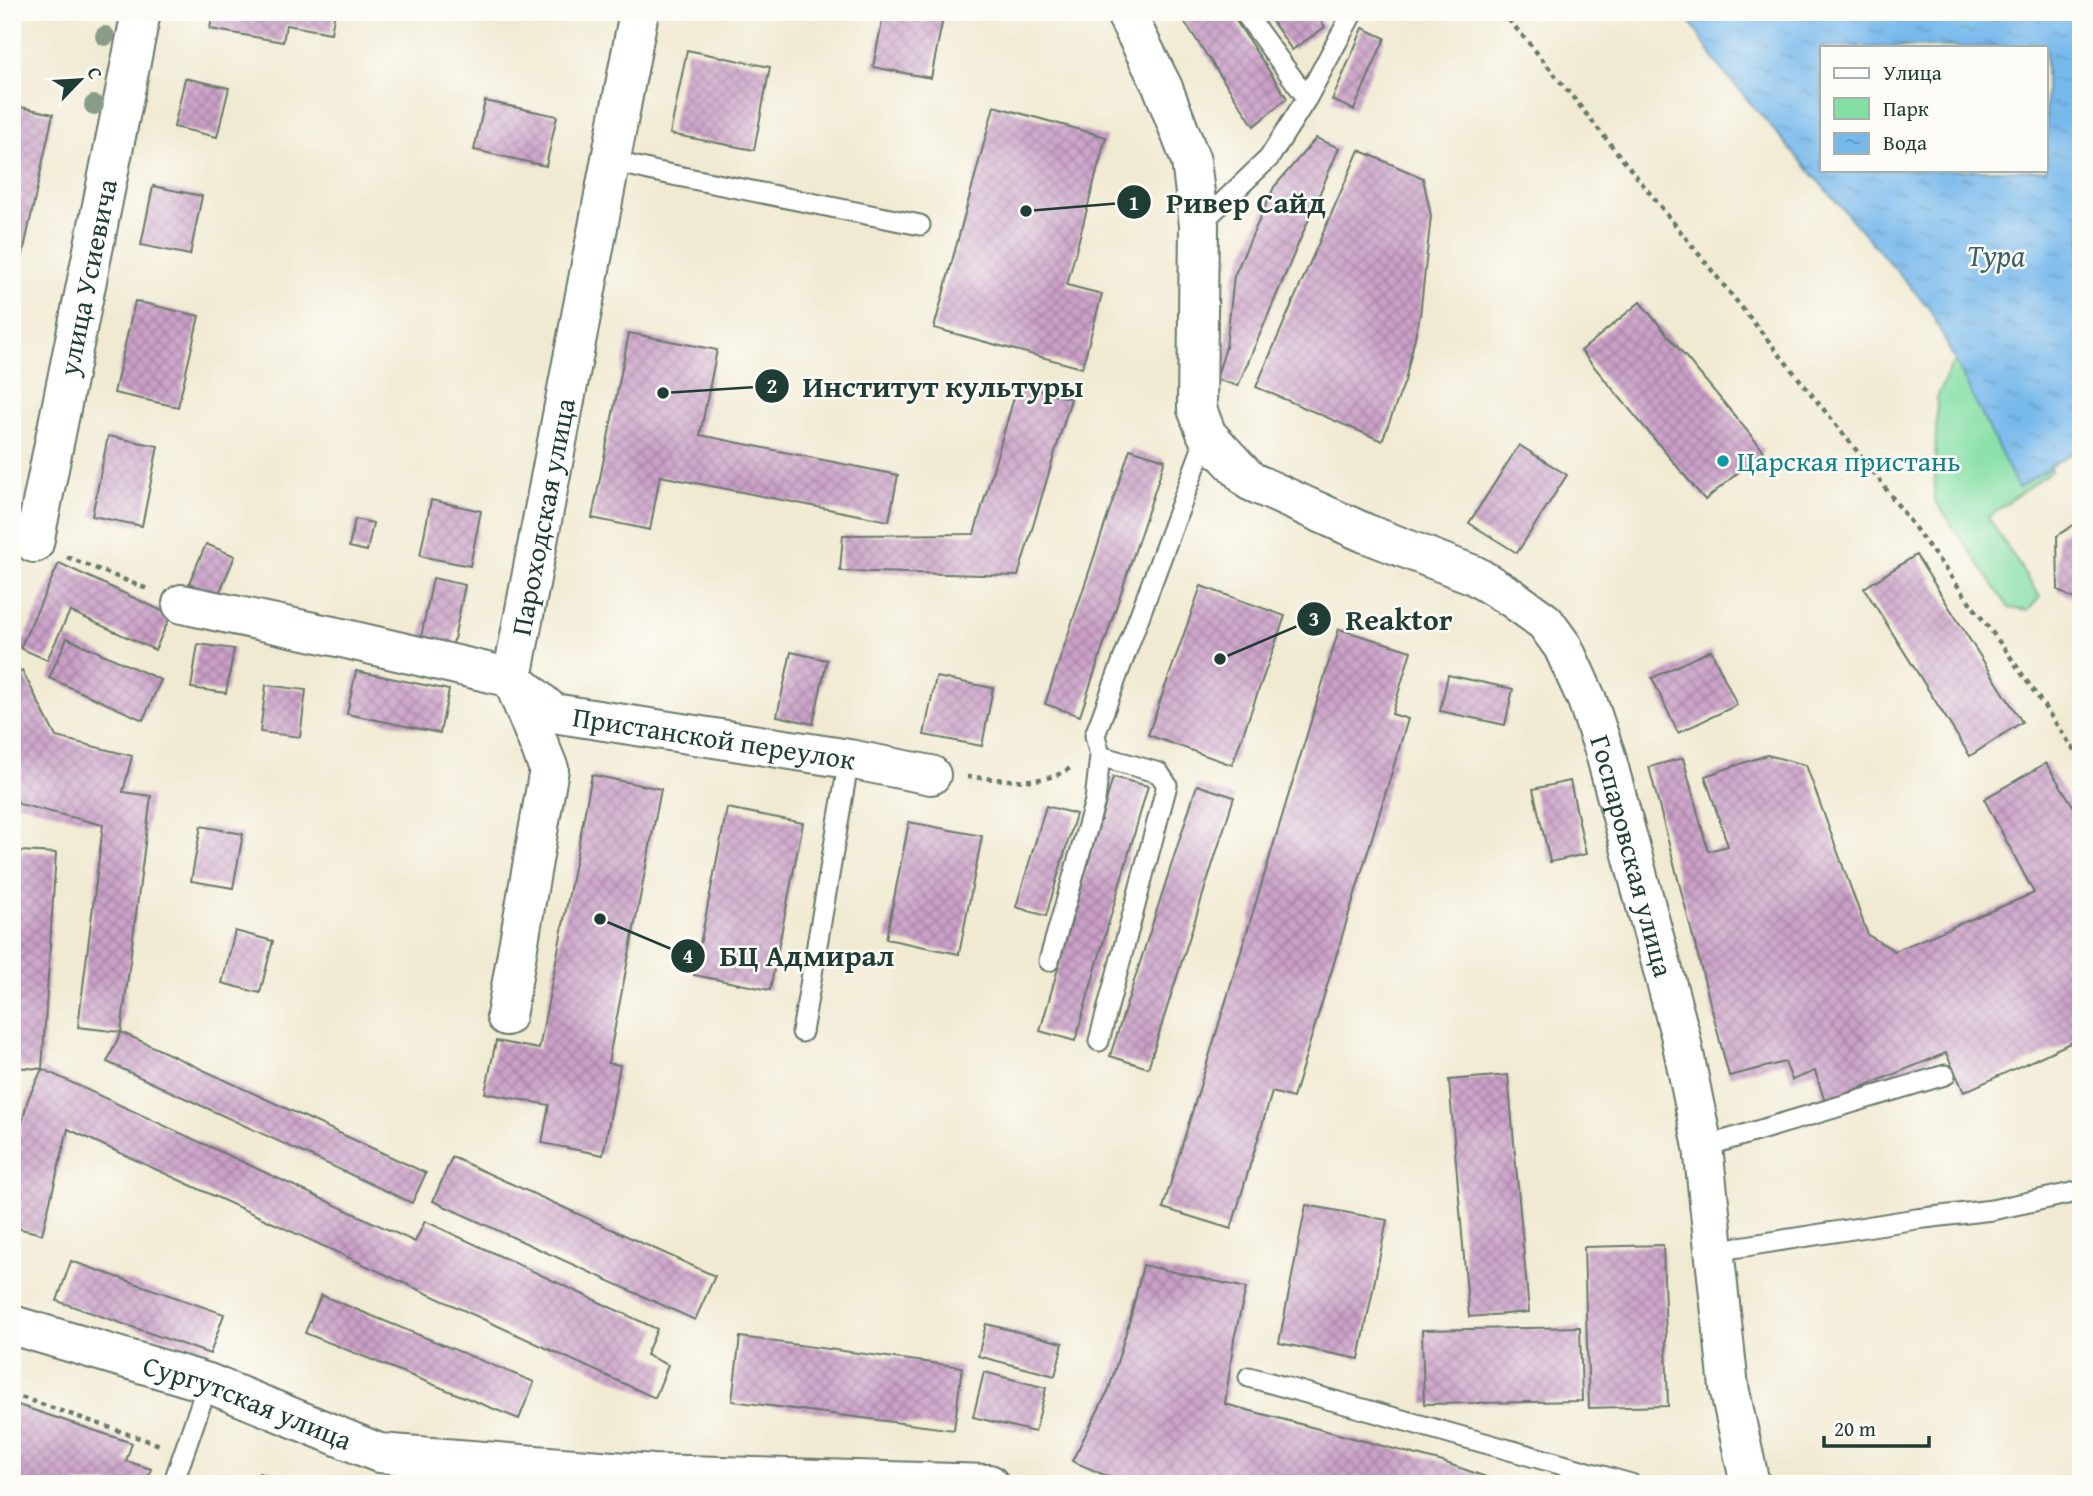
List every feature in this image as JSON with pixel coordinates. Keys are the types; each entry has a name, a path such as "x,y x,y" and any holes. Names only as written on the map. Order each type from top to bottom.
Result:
{"street":[{"name":"улица Усиевича","path":"34,544 141,12"},
{"name":"Пароходская улица","path":"512,678 639,12"},
{"path":"1125,12 1163,88 1191,161 1199,225 1197,410 1207,435"},
{"name":"Госпаровская улица","path":"1207,435 1250,481 1365,533 1474,575 1545,622 1563,647 1587,700 1605,753 1680,1034 1703,1147 1729,1387 1750,1484"},
{"name":"Пристанской переулок","path":"183,604 512,678 553,713 849,759 931,775"},
{"path":"506,1016 548,769 512,678"},
{"name":"Сургутская улица","path":"12,1325 208,1383 379,1453 653,1474 989,1484"}],"lane":[{"path":"1244,12 1307,98"},
{"path":"1199,225 1269,158 1307,98 1353,12"},
{"path":"612,161 920,225"},
{"path":"1049,961 1095,801 1100,756 1094,734 1207,435"},
{"path":"1099,1041 1167,785 1159,773 1100,756"},
{"path":"802,1032 849,759"},
{"path":"1703,1147 1945,1075"},
{"path":"1714,1251 1916,1219 1992,1210 2081,1191"},
{"path":"1249,1377 1631,1484"},
{"path":"173,1484 208,1383"},
{"path":"379,1453 439,1484"}],"path":[{"path":"1502,12 1869,466 2009,655 2081,760"},
{"path":"34,544 183,604"},
{"path":"931,775 1039,780 1063,773 1085,756 1094,734"},
{"path":"12,1394 169,1448"}],"green space":[{"path":"1966,357 1987,357 2051,471 1988,517 2040,597 2028,611 2009,608 1934,499 1937,398 1951,366"}],"water":[{"name":"Тура","path":"1684,12 2081,12 2081,447 2018,488 1929,308 1719,67"}],"building":[{"path":"213,12 335,12 331,33 286,25 283,42 210,29"},
{"path":"884,12 913,12 943,18 931,78 873,67"},
{"path":"1178,12 1230,12 1287,98 1254,126"},
{"path":"1266,12 1315,12 1325,27 1292,50"},
{"path":"1363,28 1385,38 1354,110 1332,100"},
{"path":"687,50 770,67 754,150 670,134"},
{"path":"185,78 229,88 217,137 174,127"},
{"path":"485,101 557,116 546,166 474,150"},
{"path":"12,105 53,114 13,300 12,300"},
{"path":"994,106 1106,137 1067,285 1102,294 1082,368 934,328"},
{"path":"1316,138 1339,148 1238,386 1216,379 1226,347 1234,276 1274,187"},
{"path":"1359,150 1423,178 1431,216 1420,315 1405,381 1382,441 1256,387"},
{"path":"153,186 202,196 190,255 141,245"},
{"path":"135,301 199,316 178,407 114,393"},
{"path":"1640,302 1764,451 1705,500 1581,351"},
{"path":"629,333 717,350 700,435 898,475 889,521 660,476 650,530 592,518"},
{"path":"1018,384 1071,399 1018,576 840,571 843,535 974,534"},
{"path":"108,436 158,446 142,526 92,516"},
{"path":"1519,445 1567,475 1517,553 1469,523"},
{"path":"1130,449 1165,460 1080,716 1045,704"},
{"path":"431,500 481,511 470,566 420,556"},
{"path":"355,519 373,523 367,551 349,547"},
{"path":"2081,520 2081,603 2058,590 2057,536"},
{"path":"206,544 235,556 218,596 189,583"},
{"path":"1916,555 2022,722 1970,756 1864,588"},
{"path":"59,563 171,615 155,650 70,611 47,660 20,648"},
{"path":"433,578 465,585 452,649 420,642"},
{"path":"1201,586 1285,616 1232,765 1148,735"},
{"path":"1339,629 1411,651 1392,714 1408,719 1293,1098 1272,1092 1231,1229 1163,1208"},
{"path":"67,638 161,680 143,720 49,678"},
{"path":"198,644 234,649 226,693 191,688"},
{"path":"1711,650 1737,705 1678,733 1652,678"},
{"path":"791,652 827,660 813,724 777,716"},
{"path":"22,670 56,737 132,756 123,792 151,796 121,1032 78,1027 103,825 19,804 12,791 12,675"},
{"path":"356,671 449,690 440,733 347,714"},
{"path":"1448,675 1513,689 1505,725 1440,711"},
{"path":"936,677 993,688 982,746 924,735"},
{"path":"266,685 306,690 300,737 260,732"},
{"path":"1767,755 1806,765 1868,935 1895,951 2034,893 1984,799 2046,763 2081,818 2081,1038 1964,1092 1946,1053 1825,1102 1815,1071 1792,1080 1785,1062 1729,1076 1649,767 1683,758 1708,851 1728,846 1705,776"},
{"path":"592,775 661,789 608,1063 620,1065 603,1155 542,1143 549,1105 485,1093 496,1041 539,1049"},
{"path":"1113,777 1148,786 1075,1041 1040,1031"},
{"path":"1570,781 1586,854 1550,862 1533,789"},
{"path":"1197,785 1234,797 1148,1068 1110,1056"},
{"path":"1046,806 1076,814 1046,916 1016,907"},
{"path":"727,808 803,823 770,990 694,975"},
{"path":"909,822 982,836 959,954 886,939"},
{"path":"201,826 243,834 233,888 191,881"},
{"path":"20,851 56,853 42,1069 12,1067 12,972"},
{"path":"235,931 273,941 260,993 222,983"},
{"path":"121,1032 426,1173 412,1203 107,1062"},
{"path":"42,1069 415,1242 425,1221 657,1329 646,1355 668,1365 655,1398 68,1129 42,1234 12,1227 12,1162 28,1099"},
{"path":"1508,1075 1529,1312 1469,1317 1449,1080"},
{"path":"452,1157 715,1276 695,1320 433,1201"},
{"path":"1306,1205 1387,1220 1359,1359 1279,1343"},
{"path":"1663,1245 1668,1406 1589,1408 1584,1247"},
{"path":"71,1261 224,1314 210,1354 57,1301"},
{"path":"1143,1265 1246,1288 1234,1339 1225,1404 1443,1462 1492,1479 1491,1484 1125,1484 1072,1461 1109,1389"},
{"path":"321,1295 534,1382 519,1419 305,1333"},
{"path":"986,1324 1063,1343 1055,1376 978,1356"},
{"path":"1580,1327 1582,1401 1424,1404 1422,1330"},
{"path":"740,1337 962,1367 954,1430 732,1401"},
{"path":"984,1372 1046,1388 1035,1432 973,1417"},
{"path":"12,1403 132,1443 126,1461 151,1469 146,1484 12,1484"},
{"path":"259,1473 293,1483 293,1484 256,1484"}],"place":[{"name":"Ривер Сайд","path":"1026,211"},
{"name":"Институт культуры","path":"663,393"},
{"name":"Царская пристань","path":"1723,461"},
{"name":"Reaktor","path":"1220,659"},
{"name":"БЦ Адмирал","path":"600,919"}]}
